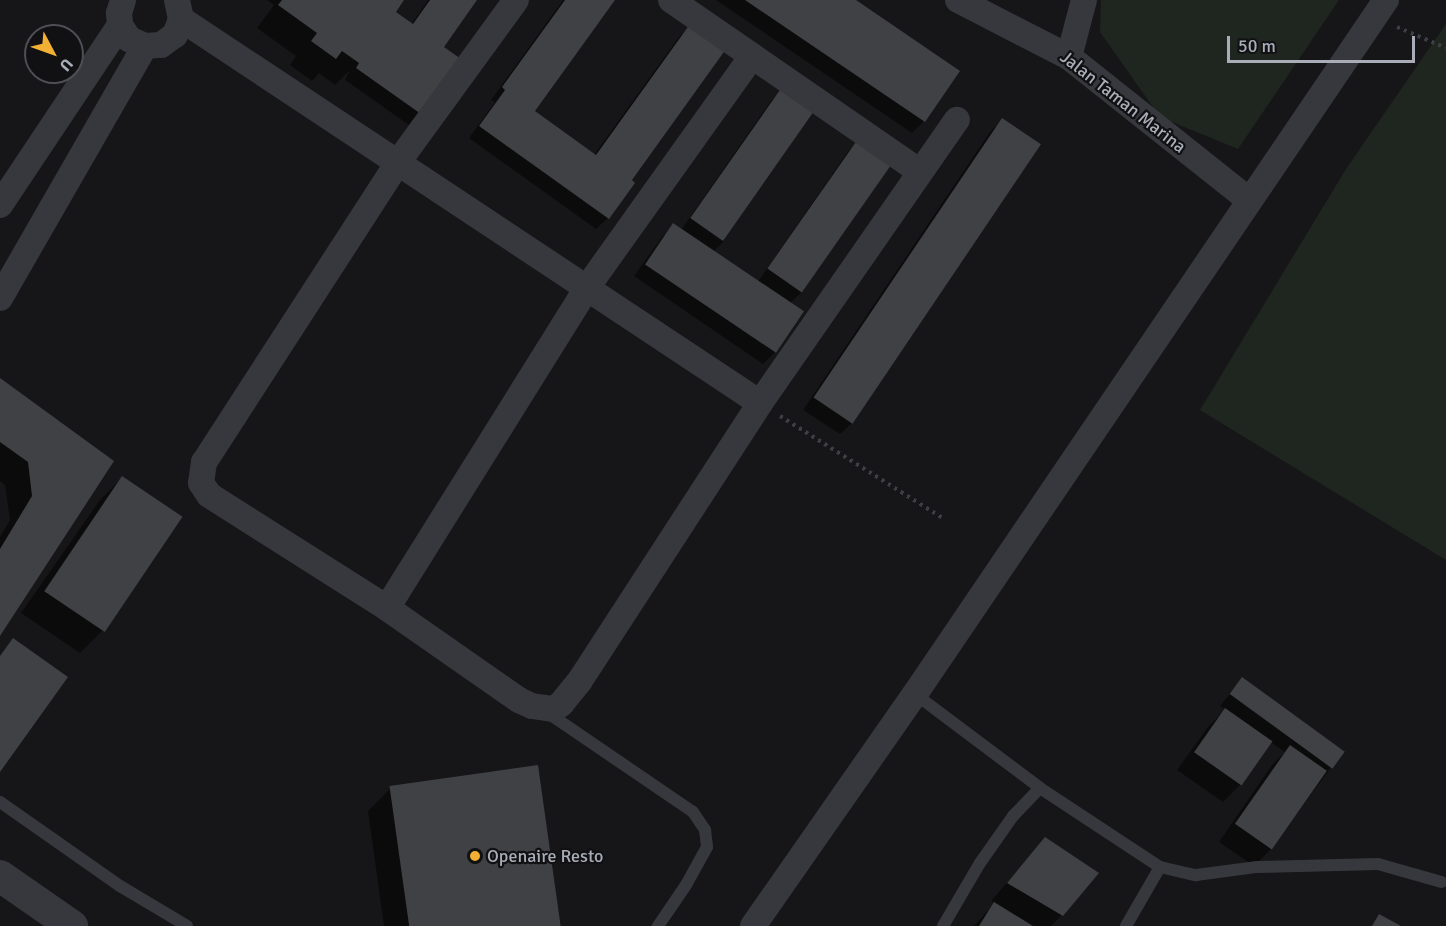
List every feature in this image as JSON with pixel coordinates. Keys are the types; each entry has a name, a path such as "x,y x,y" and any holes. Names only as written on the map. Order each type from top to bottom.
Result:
{"street":[{"path":"516,0 396,164 204,462 201,483 209,495 387,608 519,700 543,709 554,709 561,704 579,682 760,403 919,171 957,120"},
{"path":"671,0 919,171"},
{"name":"Jalan Taman Marina","path":"958,0 1069,57 1250,200"},
{"path":"1069,57 1084,0"},
{"path":"753,926 915,694 1379,9"},
{"path":"122,13 129,39 145,46 161,45 175,35 179,10 396,164 760,403"},
{"path":"0,205 122,13"},
{"path":"0,297 145,46"},
{"path":"387,608 586,288 752,57"},
{"path":"0,876 72,926"}],"lane":[{"path":"915,694 1040,788 1160,867 1196,875 1257,867 1378,864 1441,882"},
{"path":"543,709 693,812 705,830 707,847 686,885 658,926"},
{"path":"943,926 980,863 1013,816 1040,788"},
{"path":"0,802 120,886 187,926"},
{"path":"1126,926 1160,867"}],"path":[{"path":"1379,9 1446,48"},
{"path":"760,403 944,519"}],"shaded area":[{"path":"1101,0 1339,0 1238,149 1160,117 1100,32"},
{"path":"1446,24 1446,560 1200,410 1346,169"}],"building":[{"path":"282,0 404,0 396,12 413,24 430,0 477,0 444,47 461,59 421,114 356,68 359,63 342,51 336,59 311,41 317,33 278,5"},
{"path":"565,0 615,0 535,111 596,155 690,24 726,49 632,180 635,183 609,219 479,126 505,90 502,87"},
{"path":"745,0 856,0 960,71 925,122"},
{"path":"782,87 815,110 723,241 690,218"},
{"path":"1002,118 1041,144 853,424 814,397"},
{"path":"858,139 892,163 802,293 767,268"},
{"path":"673,223 804,311 776,353 645,264"},
{"path":"0,378 114,461 0,636 0,549 32,496 28,462 0,442"},
{"path":"122,476 183,517 105,632 44,591"},
{"path":"13,638 68,677 0,772 0,656"},
{"path":"1242,677 1345,752 1332,769 1230,694"},
{"path":"1225,708 1273,741 1242,786 1194,752"},
{"path":"1290,745 1327,771 1272,849 1235,824"},
{"name":"Openaire Resto","path":"538,765 561,926 409,926 389,786"},
{"path":"1045,837 1099,873 1063,916 1007,883"},
{"path":"994,902 1033,926 979,926"},
{"path":"1379,914 1401,926 1372,926"}],"place":[{"name":"Openaire Resto","path":"475,856"}]}
